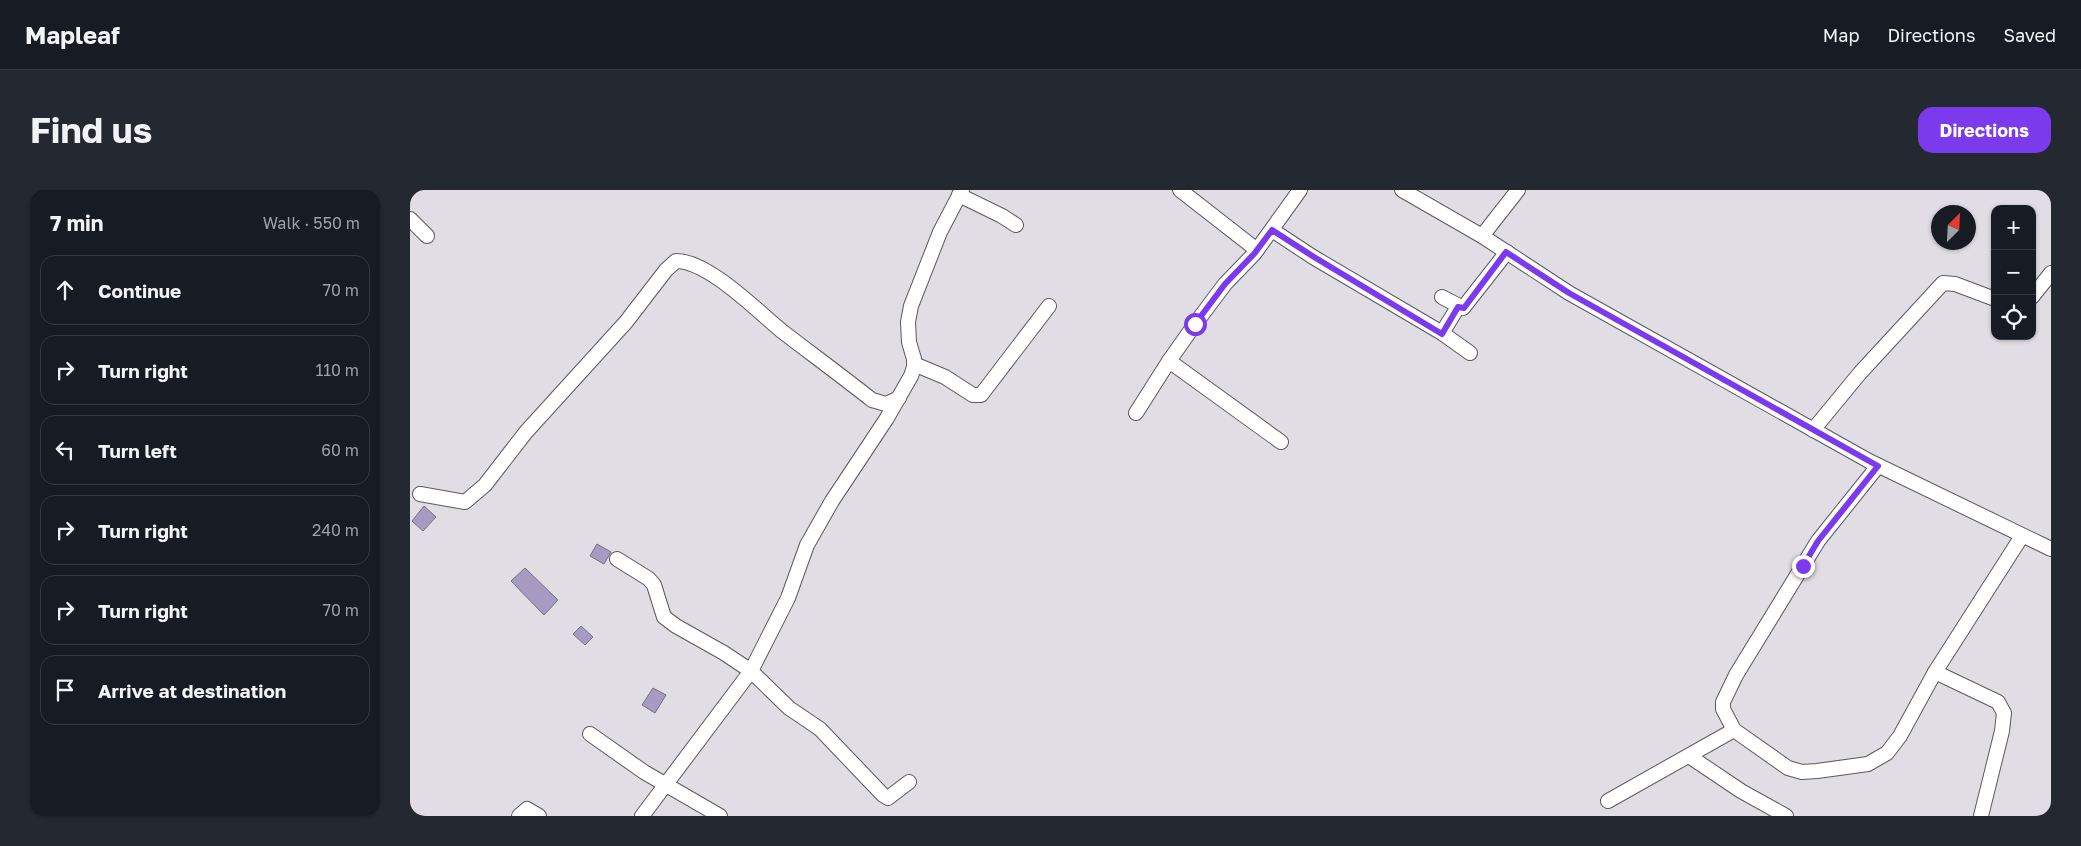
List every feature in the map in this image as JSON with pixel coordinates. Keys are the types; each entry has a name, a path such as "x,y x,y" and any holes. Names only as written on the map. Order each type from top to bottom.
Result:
{"street":[{"path":"1180,190 1257,250"},
{"path":"1136,413 1169,361 1225,284 1257,250 1300,190"},
{"path":"1402,190 1482,236 1569,293 1813,430 1878,466 2051,550"},
{"path":"1482,236 1518,190"},
{"path":"642,816 751,671 788,598 807,545 832,501 887,418 911,376 914,364 909,342 908,322 912,306 940,232 960,192 1016,225"},
{"path":"410,219 427,236"},
{"path":"1272,230 1470,353"},
{"path":"1442,297 1458,307 1464,308 1506,252"},
{"path":"420,494 465,502 471,499 485,485 526,432 626,322 666,270 676,261 692,263 730,286 782,331 872,400 886,404 898,398"},
{"path":"2034,295 2051,274"},
{"path":"1813,430 1860,373 1943,283 1955,284 1991,297"},
{"path":"914,364 930,369 973,395 981,395 1049,306"},
{"path":"1442,334 1458,307"},
{"path":"1169,361 1282,442"},
{"path":"1878,466 1818,541 1726,693 1723,702 1723,709 1734,730 1788,768 1817,771 1868,764 1880,758 1892,747 1935,672 2022,536"},
{"path":"617,560 649,579 654,585 664,617 751,671 789,708 820,729 885,797 888,798 909,782"},
{"path":"1935,672 1998,702 2004,713 2002,731 1981,816"},
{"path":"1608,801 1734,730"},
{"path":"590,734 666,785 720,816"},
{"path":"1689,756 1741,791 1786,816"},
{"path":"519,816 527,809 539,816"}],"building":[{"path":"424,506 436,517 423,531 412,521"},
{"path":"597,544 611,552 604,564 590,556"},
{"path":"525,568 558,600 544,615 511,581"},
{"path":"581,626 593,637 585,645 573,634"},
{"path":"653,688 666,695 655,713 642,705"}],"route":[{"path":"1195,324 1225,284 1254,254 1272,230 1442,334 1458,307 1464,308 1506,252 1569,293 1878,466 1818,541 1803,566"}]}
